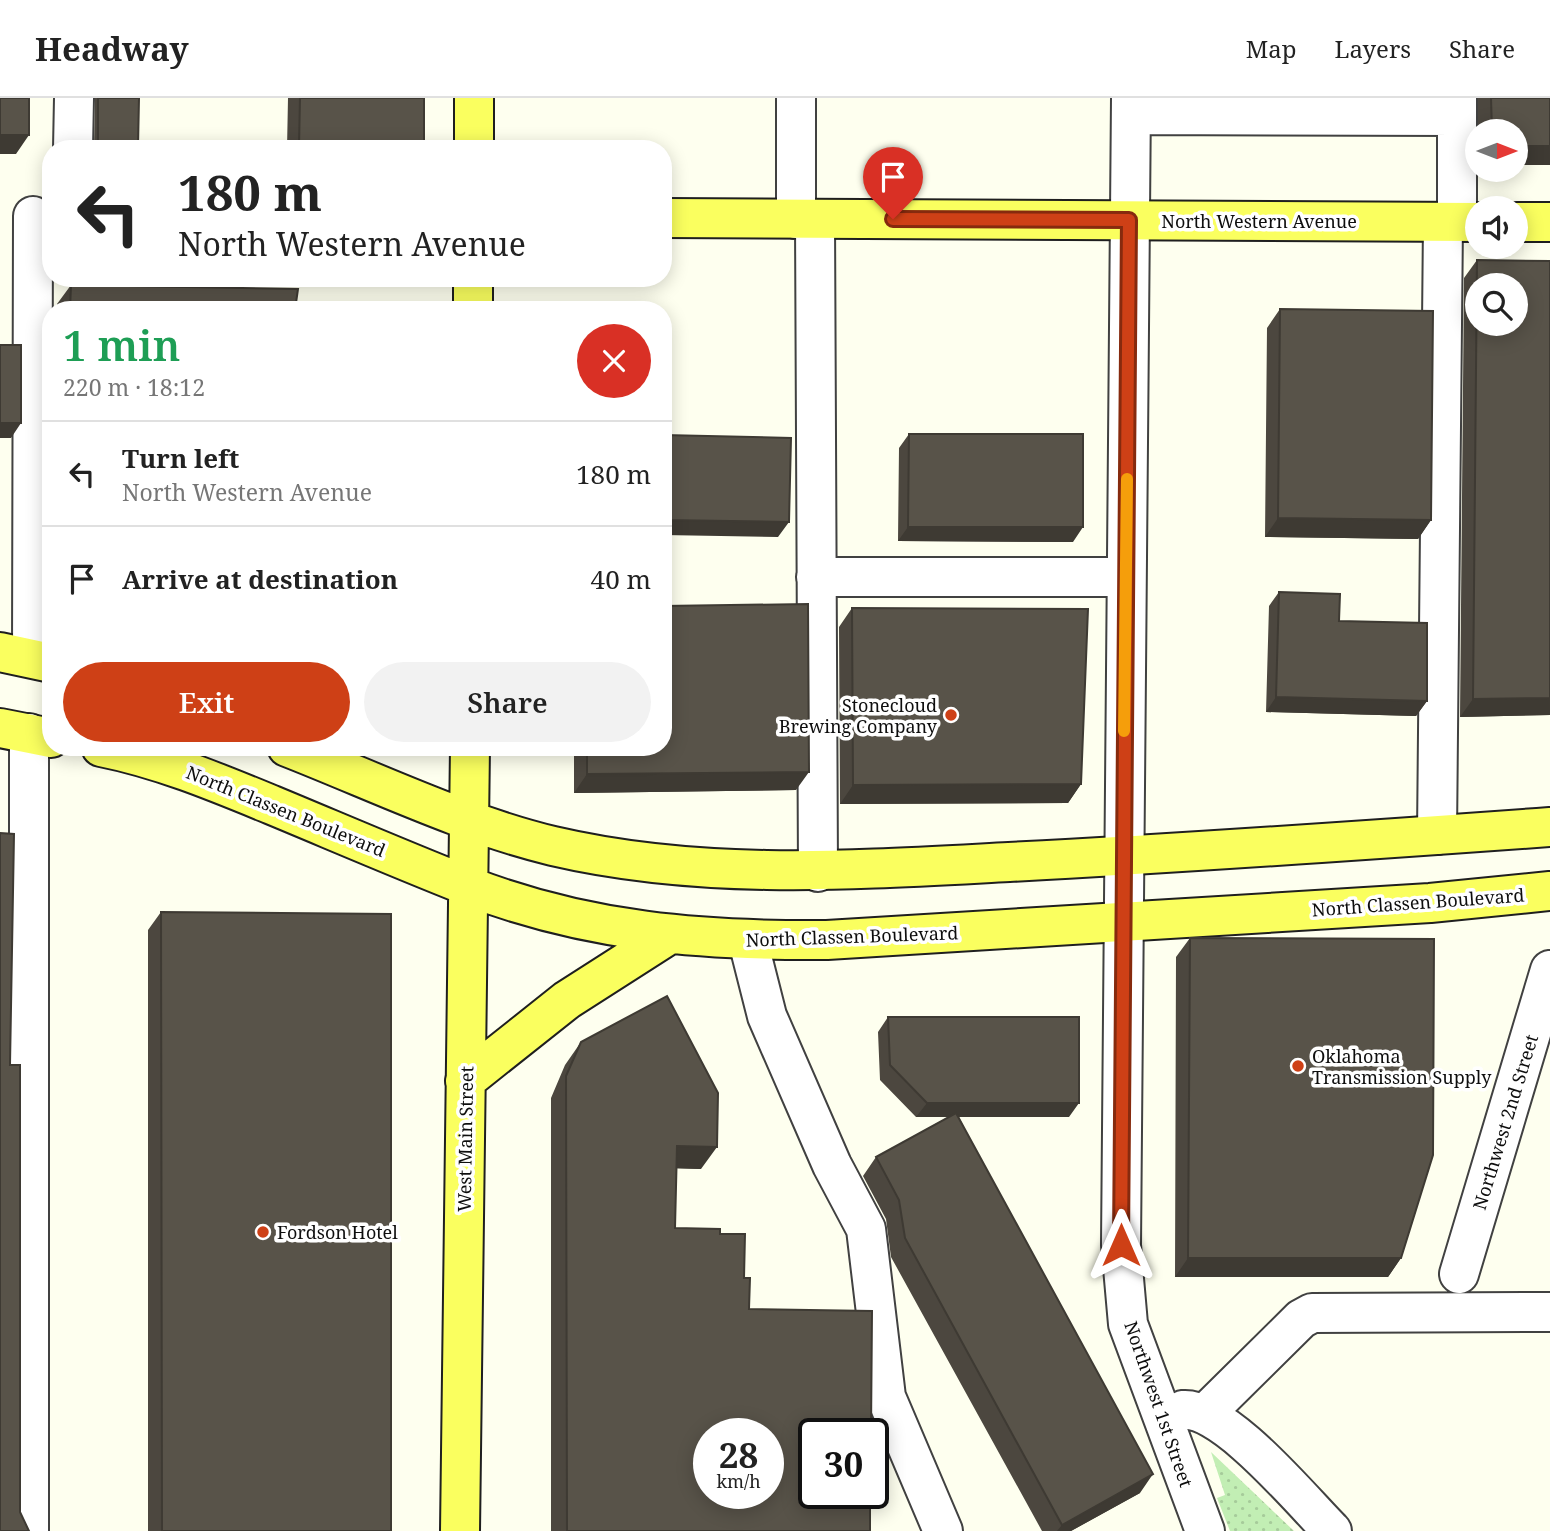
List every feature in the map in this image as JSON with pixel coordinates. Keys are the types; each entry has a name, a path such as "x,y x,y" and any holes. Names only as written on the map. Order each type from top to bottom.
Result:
{"main road":[{"path":"474,98 474,140"},
{"name":"North Western Avenue","path":"672,218 1459,222"},
{"path":"1528,222 1550,222"},
{"name":"North Classen Boulevard","path":"133,756 194,773 470,887 560,916 667,936 748,941 827,940 1430,903 1550,891"},
{"path":"310,756 470,819 550,845 656,864 818,872 1123,856 1550,827"},
{"name":"West Main Street","path":"460,1531 470,756"},
{"path":"465,1081 567,1000 667,936"}],"street":[{"path":"73,140 74,98"},
{"path":"796,98 805,219 816,577 818,872"},
{"path":"1131,106 1457,107 1459,222 1437,835"},
{"name":"Northwest 1st Street","path":"1131,106 1123,856 1123,1279 1128,1324 1205,1531"},
{"path":"27,657 28,216"},
{"path":"816,577 1126,577"},
{"path":"27,733 29,1531"},
{"path":"748,941 767,1016 832,1165 866,1229 886,1397 943,1531"},
{"name":"Northwest 2nd Street","path":"1459,1273 1550,970"},
{"path":"1206,1413 1301,1319 1312,1313 1550,1312"},
{"path":"1161,1416 1192,1410 1206,1413 1232,1431 1332,1531"}],"green space":[{"path":"1211,1452 1294,1531 1230,1531 1217,1498 1225,1495"}],"building":[{"path":"0,98 29,98 29,135 0,135"},
{"path":"98,98 139,98 138,140 98,140"},
{"path":"300,98 424,98 424,140 299,140"},
{"path":"1491,98 1550,98 1550,146 1528,146 1528,119 1492,119"},
{"path":"1477,260 1550,261 1550,698 1473,699 1476,336 1528,336 1528,273 1477,273"},
{"path":"71,287 298,289 296,301 70,301"},
{"path":"1280,309 1433,311 1431,520 1278,518"},
{"path":"0,345 21,345 21,423 0,423"},
{"path":"909,434 1083,434 1083,527 908,527"},
{"path":"672,435 791,438 789,522 672,520"},
{"path":"1279,592 1340,594 1339,621 1427,623 1427,701 1276,697"},
{"path":"808,604 809,772 587,774 587,756 672,756 672,606"},
{"name":"Stonecloud Brewing Company","path":"852,608 1088,609 1081,784 853,785"},
{"path":"0,833 14,834 10,1065 20,1065 20,1512 29,1531 0,1531"},
{"name":"Fordson Hotel","path":"161,912 391,914 391,1531 162,1531"},
{"name":"Oklahoma Transmission Supply","path":"1190,938 1434,939 1433,1155 1401,1258 1188,1258"},
{"path":"667,996 718,1093 717,1147 677,1146 675,1228 720,1229 720,1234 745,1234 744,1278 750,1278 749,1309 872,1311 871,1418 798,1418 798,1509 870,1509 870,1531 567,1531 566,1076 581,1042"},
{"path":"888,1017 1079,1017 1079,1103 927,1103 890,1065"},
{"path":"956,1113 1153,1474 1062,1525 905,1238 899,1200 876,1157"}],"slow traffic":[{"path":"1124,731 1127,479"}],"place":[{"name":"Stonecloud Brewing Company","path":"951,715"},
{"name":"Oklahoma Transmission Supply","path":"1298,1066"},
{"name":"Fordson Hotel","path":"263,1232"}],"route":[{"path":"893,219 1129,220 1121,1245"}]}
